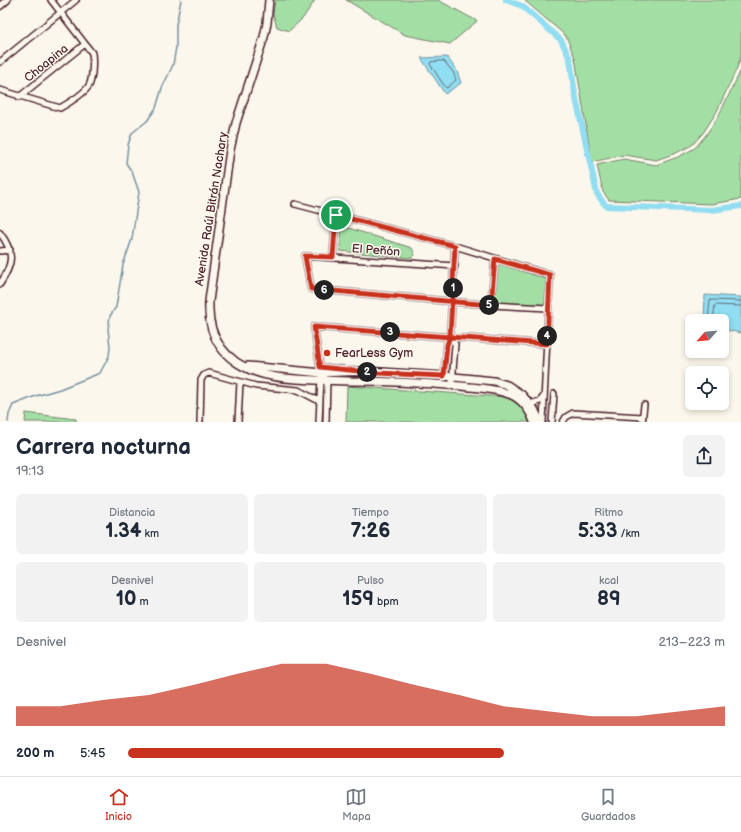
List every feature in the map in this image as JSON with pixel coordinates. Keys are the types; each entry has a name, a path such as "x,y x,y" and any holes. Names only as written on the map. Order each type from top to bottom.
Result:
{"main road":[{"name":"Avenida Raúl Bitrán Nachary","path":"269,0 264,37 236,123 230,150 209,301 209,321 215,340 226,354 242,366 362,381 452,385 490,389 509,394 517,399 525,406 534,422"},
{"name":"Avenida Raúl Bitrán Nachary","path":"322,375 365,372 444,376 501,383 517,391 530,404 540,422"}],"street":[{"path":"0,6 7,0"},
{"path":"0,90 19,97 60,108 88,88 91,83 92,53 51,0"},
{"path":"0,62 76,0"},
{"name":"Choapina","path":"19,97 85,44"},
{"path":"295,204 455,246 550,275 543,422"},
{"path":"333,257 336,215"},
{"path":"0,233 10,250 9,271 0,284"},
{"path":"443,385 447,345 450,336 455,246"},
{"path":"0,251 10,250"},
{"name":"El Peñón","path":"452,302 311,289 305,256 455,266"},
{"path":"491,305 495,259"},
{"path":"452,302 548,308"},
{"path":"326,422 322,375 314,327 547,344"},
{"path":"450,336 455,344 452,385"},
{"path":"200,422 201,380 204,375 209,373 256,386 298,390 320,401"},
{"path":"319,422 322,375"},
{"path":"238,422 240,382"},
{"path":"552,422 554,394"},
{"path":"530,404 540,401 544,396"},
{"path":"563,422 566,417 573,413 643,419 644,405"}],"green space":[{"path":"275,0 315,0 303,18 289,31 277,27 273,14"},
{"path":"346,0 438,0 477,21 450,44 405,35"},
{"path":"524,0 741,0 741,56 716,113 703,133 692,145 676,153 656,160 624,155 592,162 575,58 566,36"},
{"path":"741,70 741,199 712,204 609,200 603,192 597,165 624,159 656,165 678,157 695,148 706,135 719,115"},
{"path":"342,226 412,248 415,255 412,258 340,251"},
{"path":"499,264 547,279 545,304 539,306 495,302 497,267"},
{"path":"347,386 505,397 523,409 529,422 346,422"},
{"path":"26,413 76,419 76,422 25,422"}],"water":[{"path":"447,57 457,71 461,83 445,94 421,58"},
{"path":"705,295 741,297 741,333 729,330 729,314 704,314"}],"waterway":[{"path":"8,422 9,414 13,405 60,389 100,373 109,356 110,347 108,329 110,316 116,307 123,265 132,239 139,192 132,172 126,163 128,145 132,133 147,121 156,108 162,88 173,65 176,47 176,25 181,0"},
{"path":"506,0 522,6 561,40 570,59 575,94 597,194 606,206 712,210 741,206"}],"place":[{"name":"FearLess Gym","path":"327,353"}],"route":[{"path":"336,215 333,257 305,256 311,289 452,302 491,305 495,259 550,275 547,344 450,336 314,327 320,367 378,373 444,376 447,345 450,336 452,302 455,246 336,215"}]}
